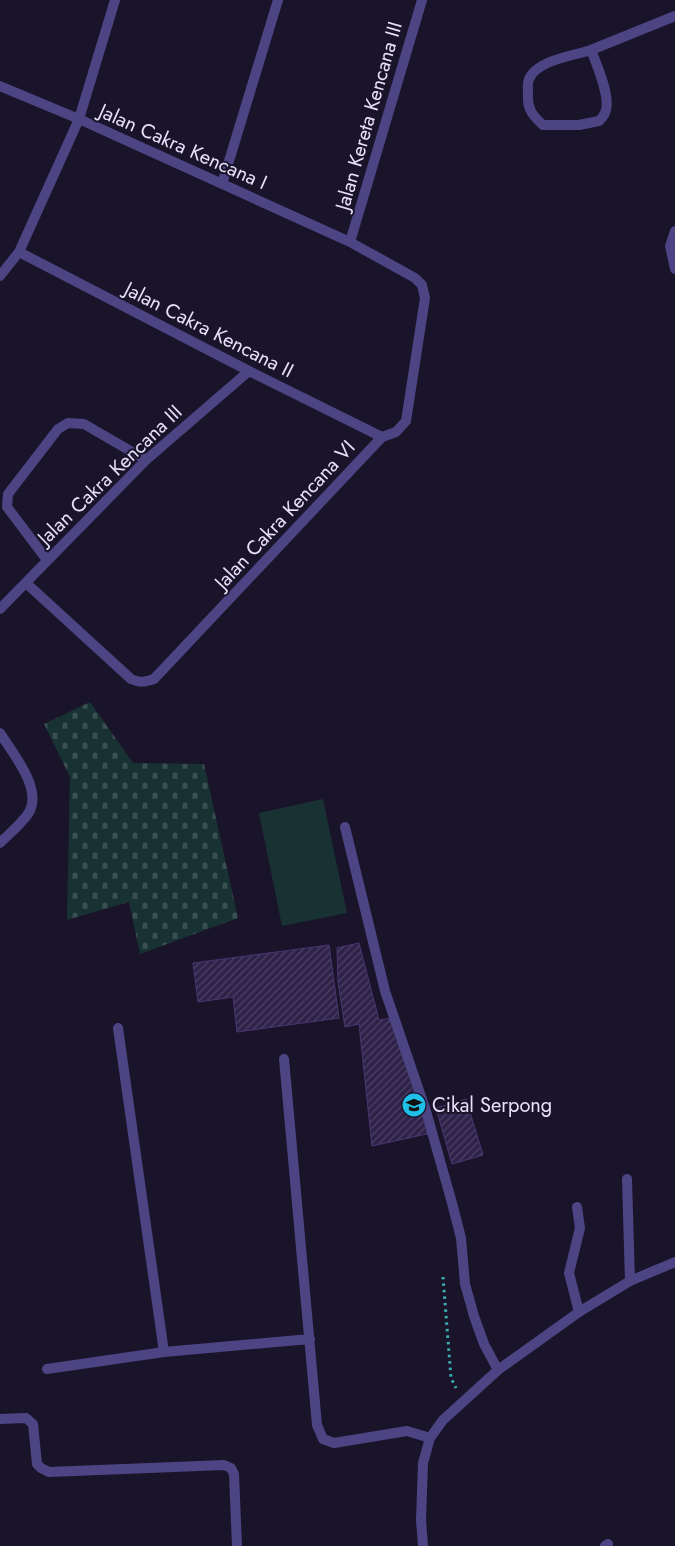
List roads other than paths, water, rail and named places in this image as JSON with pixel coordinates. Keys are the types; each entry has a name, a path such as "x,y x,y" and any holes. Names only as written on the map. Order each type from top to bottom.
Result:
{"street":[{"path":"0,276 19,252 78,119 115,0"},
{"path":"222,184 278,0"},
{"name":"Jalan Kereta Kencana III","path":"350,242 422,0"},
{"path":"592,50 606,96 607,110 604,116 599,121 590,124 543,125 532,115 528,100 528,80 535,70 542,65 592,50 675,16"},
{"name":"Jalan Cakra Kencana I","path":"0,86 78,119 350,242"},
{"path":"675,231 670,246 675,269"},
{"name":"Jalan Cakra Kencana VI","path":"26,583 132,679 138,682 146,682 154,679 382,437 396,432 406,421 425,298 422,285 415,278 350,242"},
{"name":"Jalan Cakra Kencana II","path":"19,252 249,371 382,437"},
{"name":"Jalan Cakra Kencana III","path":"0,609 146,460 249,371"},
{"path":"47,560 7,507 8,494 58,429 68,424 84,424 146,460"},
{"path":"0,733 29,778 33,796 28,814 0,843"},
{"path":"345,827 386,991 426,1111 452,1203 461,1238 465,1284 484,1344 498,1370"},
{"path":"118,1028 164,1352"},
{"path":"284,1059 317,1425 323,1438 334,1443 407,1431 430,1438"},
{"path":"627,1179 630,1281"},
{"path":"577,1207 580,1228 569,1273 580,1312"},
{"path":"423,1546 421,1520 423,1463 430,1438 443,1420 498,1370 580,1312 630,1281 675,1262"},
{"path":"47,1369 164,1352 310,1339"},
{"path":"0,1419 26,1418 33,1424 37,1464 49,1472 224,1465 231,1468 234,1474 237,1546"}],"place":[{"name":"Cikal Serpong","path":"414,1105"}]}
